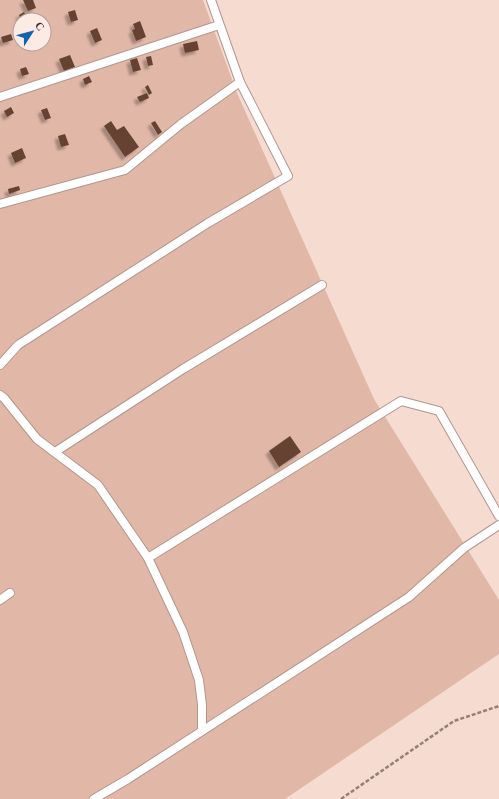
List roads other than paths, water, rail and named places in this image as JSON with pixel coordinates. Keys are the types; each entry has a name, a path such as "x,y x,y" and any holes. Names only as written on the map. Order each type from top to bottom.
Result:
{"lane":[{"path":"0,365 18,345 208,223 288,176 240,82 211,0"},
{"path":"0,97 219,25"},
{"path":"0,204 125,170 181,124 240,82"},
{"path":"55,452 183,369 322,285"},
{"path":"0,395 37,439 98,485 148,558 183,632 199,680 202,705 202,730"},
{"path":"148,558 401,401 439,411 499,516"},
{"path":"94,799 128,779 409,597 464,548 499,525"},
{"path":"0,600 10,593"}]}
